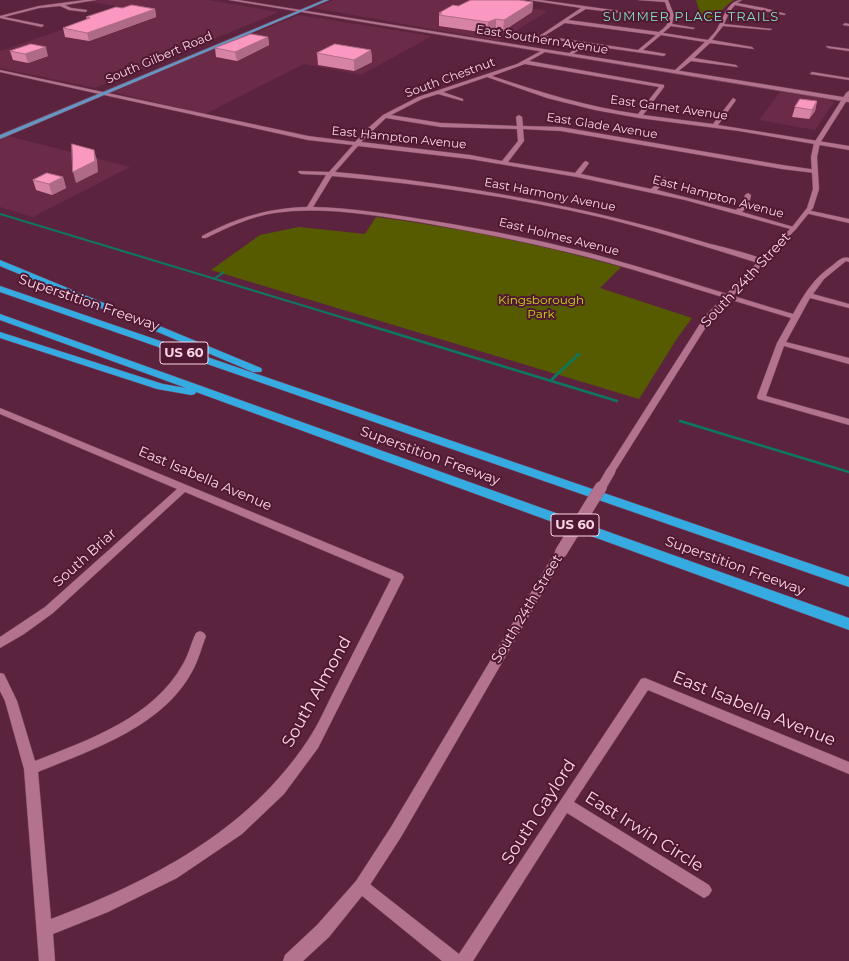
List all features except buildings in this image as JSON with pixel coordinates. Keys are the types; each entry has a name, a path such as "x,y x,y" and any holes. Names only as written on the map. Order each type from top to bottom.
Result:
{"highway":[{"path":"0,263 369,416"},
{"name":"Superstition Freeway","path":"0,289 849,582"},
{"name":"Superstition Freeway","path":"0,317 849,624"},
{"path":"0,335 161,387 222,398"}],"main road":[{"name":"South Gilbert Road","path":"0,130 314,0"},
{"name":"South Gilbert Road","path":"0,137 327,0"}],"street":[{"path":"0,17 45,5 94,0"},
{"name":"East Southern Avenue","path":"231,0 847,100"},
{"path":"531,0 632,14 672,15"},
{"path":"638,52 670,26 672,20 672,15 666,0 640,0"},
{"path":"676,72 717,32 726,12 733,4 740,0"},
{"path":"61,4 70,9 86,11"},
{"path":"733,4 784,14"},
{"path":"584,8 540,37 664,55"},
{"path":"0,17 42,26"},
{"path":"563,22 661,34 752,48"},
{"path":"721,25 770,29"},
{"path":"670,26 693,28"},
{"path":"570,55 585,44"},
{"path":"828,47 849,50"},
{"name":"South Chestnut","path":"309,208 320,188 331,173 369,130 385,116 420,98 488,76 524,62 543,51"},
{"path":"689,59 736,66"},
{"path":"524,62 662,86 639,116"},
{"name":"East Hampton Avenue","path":"0,70 294,136 356,145 438,153 504,162 577,175 652,191 738,212 794,228"},
{"path":"812,73 849,79"},
{"name":"East Garnet Avenue","path":"488,76 564,101 595,108 639,116 715,125 849,148"},
{"path":"439,92 461,100"},
{"name":"South 24th Street","path":"291,961 323,931 361,886 396,832 561,552 697,333 726,297 794,228 807,212 815,193 814,157 817,143 847,100 849,93"},
{"path":"564,101 574,95"},
{"path":"715,125 733,100"},
{"name":"East Glade Avenue","path":"385,116 441,125 561,129 782,167 814,171"},
{"path":"504,162 521,141 521,127 519,118"},
{"path":"577,175 586,163"},
{"name":"East Harmony Avenue","path":"301,172 331,173 476,191 558,206 648,227 761,261"},
{"path":"652,191 664,179"},
{"path":"738,212 746,204 748,195"},
{"name":"East Holmes Avenue","path":"204,237 243,218 275,211 309,208 405,218 506,235 608,260 796,317"},
{"path":"807,212 849,221"},
{"path":"847,260 822,277 808,295 781,344 762,397 849,422"},
{"path":"808,295 849,306"},
{"path":"781,344 849,361"},
{"name":"East Isabella Avenue","path":"0,411 398,577"},
{"name":"South Briar","path":"0,643 20,631 49,610 184,488"},
{"name":"South Almond","path":"44,929 103,907 172,873 237,829 279,789 313,744 398,577"},
{"path":"31,769 105,740 141,718 168,695 189,666 200,636"},
{"path":"0,678 12,701 31,769 47,961"},
{"name":"East Isabella Avenue","path":"645,683 849,768"},
{"name":"South Gaylord","path":"464,961 645,683"},
{"name":"East Irwin Circle","path":"565,804 704,890"},
{"path":"361,886 455,961"}],"shaded area":[{"path":"82,0 209,0 279,12 95,88 0,68 0,51 126,8"},
{"path":"334,0 474,0 548,11 499,41 314,8"},
{"path":"299,15 432,36 361,75 304,64 205,114 113,92 202,54"},
{"path":"780,92 827,99 834,102 815,130 759,120"},
{"path":"8,136 130,167 33,217 0,207 0,140"}],"green space":[{"path":"696,0 734,0 724,8 717,20 702,19"},
{"name":"Kingsborough Park","path":"376,217 438,226 499,238 560,251 621,267 600,288 692,318 678,337 639,399 211,270 260,235 299,227 365,234"}],"waterway":[{"path":"0,214 214,279"},
{"path":"214,279 224,272"},
{"path":"214,279 354,321"},
{"path":"351,320 550,381"},
{"path":"550,381 579,354"},
{"path":"550,381 617,401"},
{"path":"680,421 849,472"}],"district":[{"name":"SUMMER PLACE TRAILS","path":"691,17"}]}
